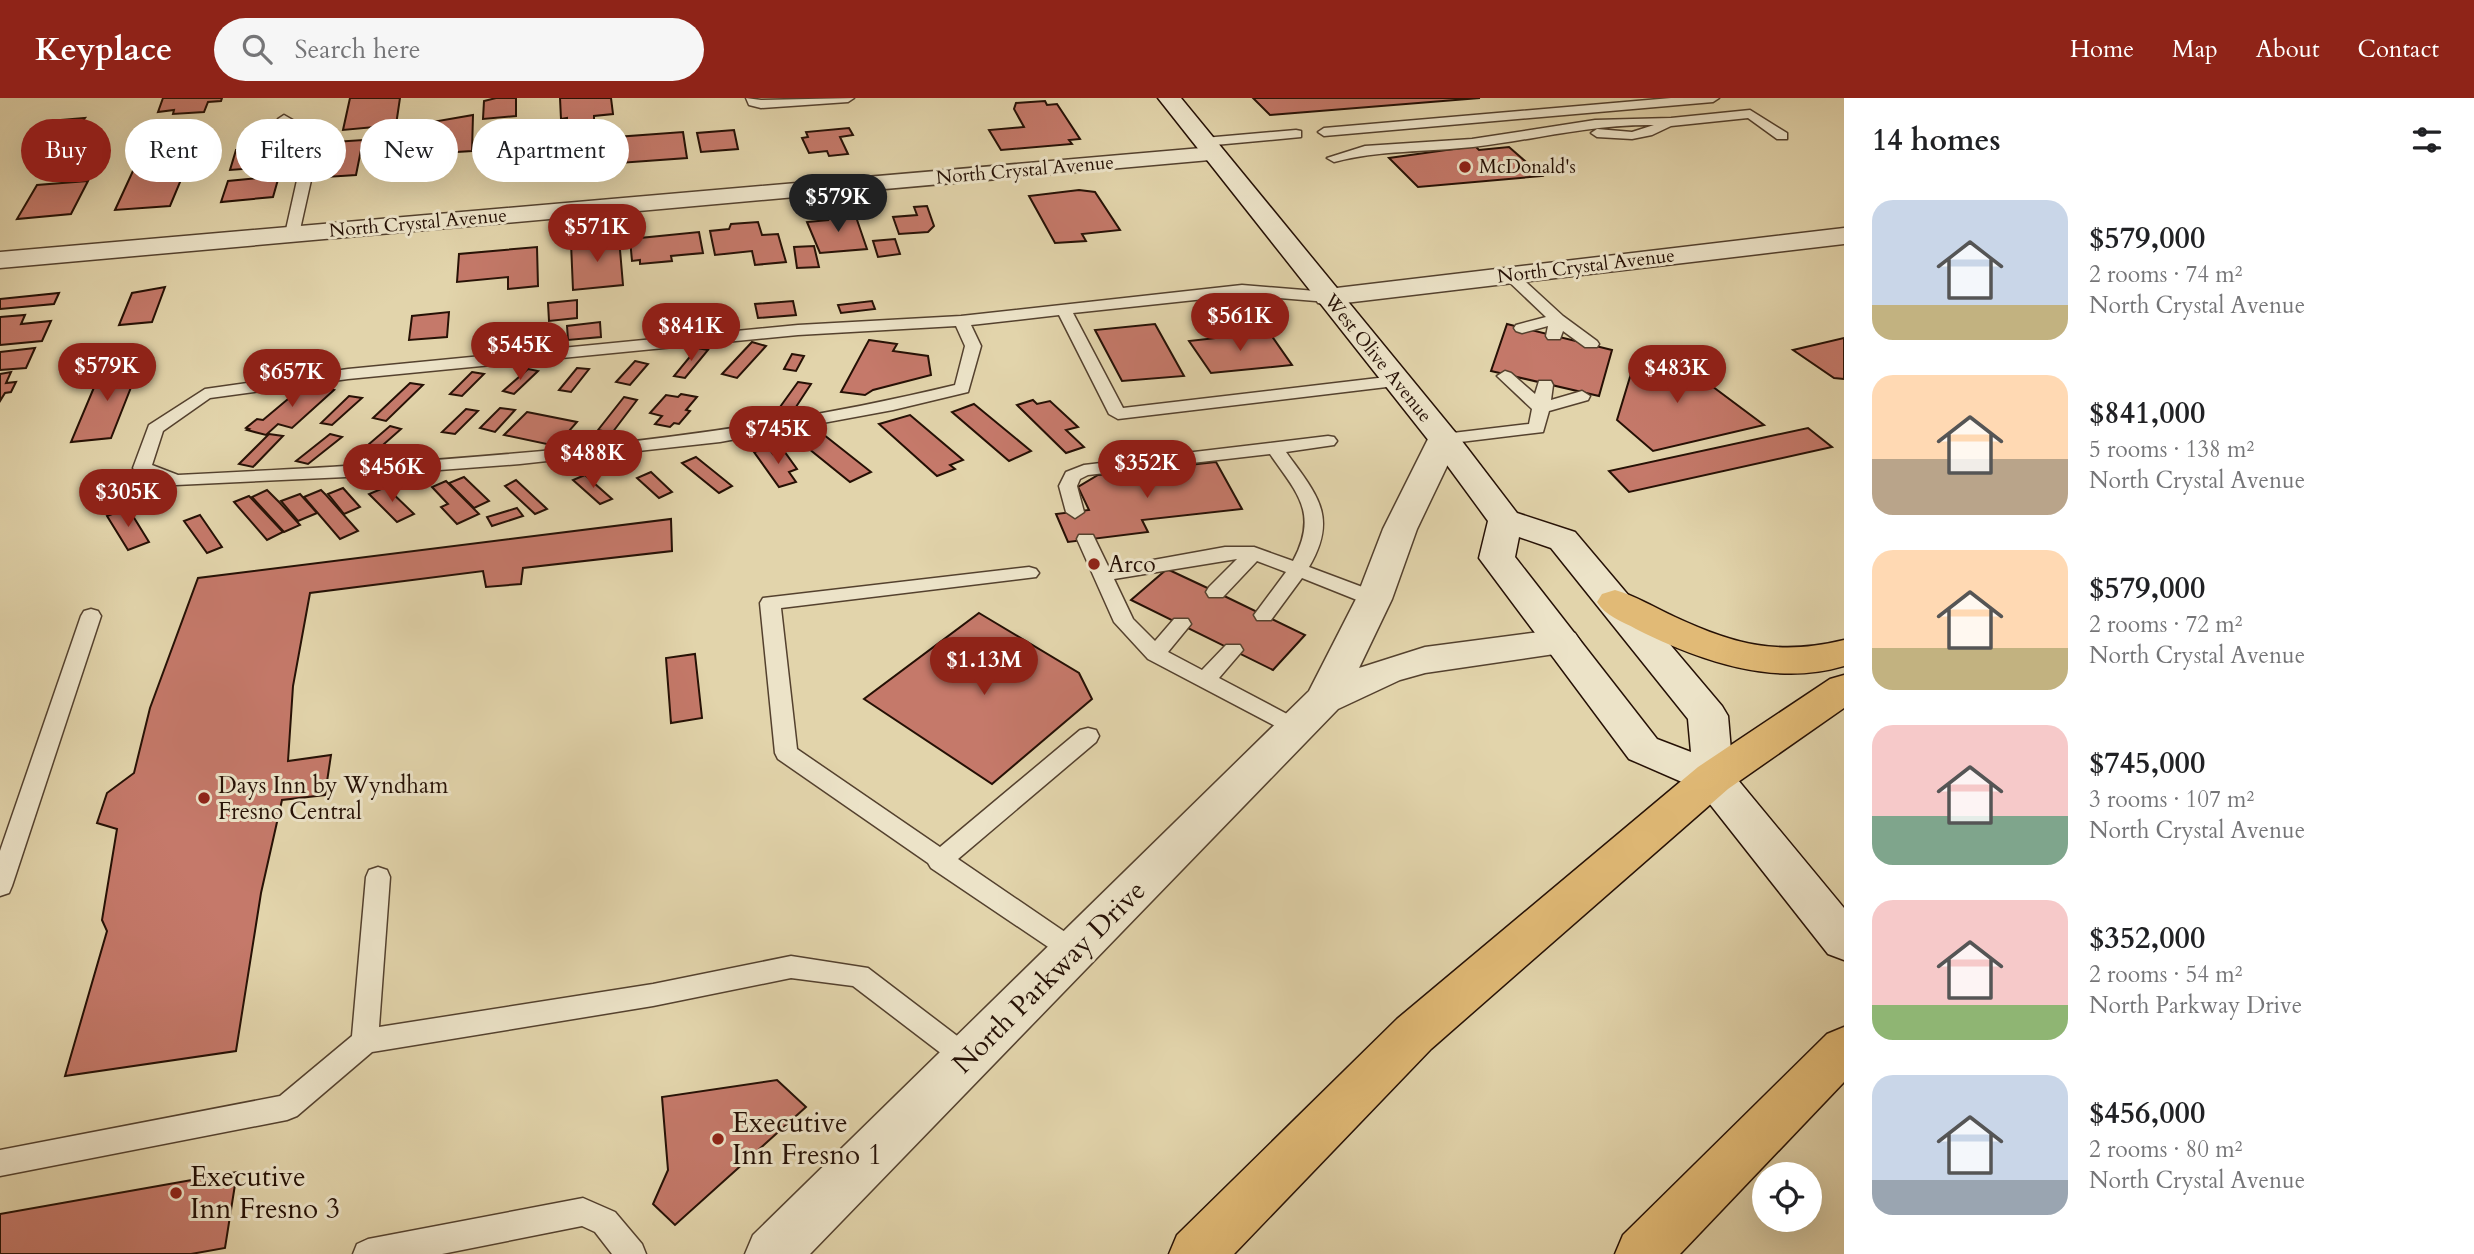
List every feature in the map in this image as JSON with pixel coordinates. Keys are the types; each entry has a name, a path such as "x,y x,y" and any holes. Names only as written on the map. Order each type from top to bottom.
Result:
{"highway":[{"path":"1615,602 1694,641 1748,657 1813,661 1844,653"},
{"path":"1196,1254 1414,1034 1713,778 1844,690"},
{"path":"1642,1254 1844,1049"}],"street":[{"name":"West Olive Avenue","path":"1169,98 1444,439 1505,520"},
{"name":"North Crystal Avenue","path":"0,260 1208,148"},
{"name":"North Crystal Avenue","path":"1328,297 1844,236"},
{"name":"North Parkway Drive","path":"772,1254 1310,714 1374,599 1400,529 1444,439"},
{"path":"1713,778 1707,716 1563,540 1505,520 1497,558 1643,748 1713,778 1836,930"},
{"name":"North Parkway Drive","path":"1310,714 1387,671 1425,660 1562,642"}],"lane":[{"path":"752,98 756,104 848,98"},
{"path":"1324,131 1713,98"},
{"path":"1334,158 1366,150 1472,143 1636,121 1671,122 1750,114 1782,136"},
{"path":"1208,148 1296,134"},
{"path":"292,234 304,182"},
{"path":"1511,276 1557,319 1591,344"},
{"path":"961,321 973,346 962,388 893,405 720,437 520,459 345,472 176,480 142,468 155,429 205,394 348,374 771,332 961,321 1242,290 1328,297"},
{"path":"1062,308 1118,414 1395,381"},
{"path":"1522,328 1557,319"},
{"path":"1554,336 1557,319"},
{"path":"1505,376 1541,408"},
{"path":"1444,439 1537,428 1545,385"},
{"path":"1541,408 1582,396"},
{"path":"1075,512 1068,486 1072,476 1084,470 1328,441"},
{"path":"1264,615 1300,569 1317,528 1313,508 1275,448"},
{"path":"1086,539 1124,622 1154,654 1205,680 1310,714"},
{"path":"1102,575 1226,553 1254,553 1374,599"},
{"path":"1216,592 1254,553"},
{"path":"1029,573 770,603 786,753 939,861 1075,952"},
{"path":"0,886 90,616"},
{"path":"1154,654 1181,625"},
{"path":"1205,680 1233,650"},
{"path":"939,861 1088,736"},
{"path":"365,1041 378,877"},
{"path":"0,1163 287,1107 365,1041 653,995 791,967 859,976 968,1059"},
{"path":"368,1254 583,1212 605,1222 631,1254"}],"building":[{"path":"163,98 222,98 221,101 208,102 204,112 173,114 174,110 158,112"},
{"path":"350,98 400,98 397,119 360,119 360,128 346,130"},
{"path":"516,98 516,116 483,119 484,101"},
{"path":"560,98 611,98 613,114 594,116 594,119 561,119"},
{"path":"1253,98 1480,98 1270,115"},
{"path":"1045,101 1047,105 1057,104 1080,139 1069,140 1072,144 1001,150 989,130 1024,127 1014,109 1016,103"},
{"path":"473,115 472,151 458,152 458,119 450,119"},
{"path":"849,128 853,135 840,137 848,154 829,156 827,151 809,153 802,138 808,137 806,132"},
{"path":"734,130 738,149 701,152 697,133"},
{"path":"683,132 687,158 629,162 629,136"},
{"path":"360,140 356,175 346,176 346,141"},
{"name":"McDonald's","path":"1475,146 1479,150 1509,147 1542,176 1418,187 1389,158"},
{"path":"236,150 236,170 230,170"},
{"path":"228,181 277,182 273,197 221,202"},
{"path":"87,182 71,214 17,219 37,185"},
{"path":"128,182 180,182 170,206 115,210"},
{"path":"1079,190 1095,192 1120,230 1082,234 1086,241 1055,243 1029,196"},
{"path":"927,206 934,226 928,232 899,234 893,217 917,215 914,207"},
{"path":"855,214 867,249 820,253 807,222 828,220 827,216"},
{"path":"758,222 762,235 778,234 786,262 755,265 752,251 715,255 710,231 729,229 731,224"},
{"path":"699,232 703,253 671,256 672,261 640,264 640,260 632,261 630,239"},
{"path":"619,238 623,285 573,290 571,243"},
{"path":"895,239 900,254 878,257 873,241"},
{"path":"814,246 819,267 797,268 794,247"},
{"path":"537,247 538,286 508,289 508,277 457,282 459,254"},
{"path":"165,287 152,322 119,325 132,293"},
{"path":"59,293 54,304 0,309 0,299"},
{"path":"577,300 577,318 549,321 548,303"},
{"path":"793,301 796,315 758,318 755,304"},
{"path":"872,301 875,309 841,313 838,305"},
{"path":"449,312 447,337 409,340 412,316"},
{"path":"25,315 21,324 51,321 42,341 0,345 0,317"},
{"path":"600,322 601,337 568,340 567,326"},
{"path":"1155,324 1184,376 1122,381 1095,330"},
{"path":"1507,324 1612,350 1599,396 1491,371"},
{"path":"1269,332 1292,365 1211,373 1189,341"},
{"path":"1844,338 1844,379 1834,378 1793,350"},
{"path":"869,340 897,344 893,351 928,356 931,375 873,390 865,395 841,392"},
{"path":"752,342 766,346 737,378 722,374"},
{"path":"35,348 26,368 0,370 0,352"},
{"path":"697,348 708,350 685,378 674,376"},
{"path":"1665,351 1764,425 1653,451 1617,420 1636,357"},
{"path":"792,354 804,356 796,371 784,369"},
{"path":"143,357 111,438 71,442 95,385 110,384 120,359"},
{"path":"635,361 648,364 630,385 616,382"},
{"path":"577,368 589,369 571,392 559,390"},
{"path":"528,369 538,371 514,394 503,391"},
{"path":"11,372 6,383 16,382 11,392 5,393 0,401 0,374"},
{"path":"472,372 484,374 462,396 450,394"},
{"path":"798,382 811,384 794,410 780,407"},
{"path":"307,383 334,390 292,428 278,424 266,435 247,430 257,419 263,420"},
{"path":"410,383 423,385 386,421 373,418"},
{"path":"681,394 697,397 679,424 674,423 670,427 655,424 662,416 650,413 666,395 678,397"},
{"path":"349,396 362,398 332,425 321,423"},
{"path":"624,397 637,400 612,433 598,430"},
{"path":"1033,400 1037,404 1050,401 1078,427 1066,430 1084,447 1066,453 1017,405"},
{"path":"974,404 1031,451 1009,461 952,412"},
{"path":"500,408 515,410 495,432 480,428"},
{"path":"466,409 478,411 455,434 442,432"},
{"path":"527,412 577,422 556,446 504,435"},
{"path":"910,415 963,460 950,465 955,469 937,476 879,424"},
{"path":"390,426 401,429 366,460 354,457"},
{"path":"814,427 871,472 850,482 793,436"},
{"path":"1808,428 1832,447 1629,492 1609,471"},
{"path":"269,434 283,436 253,467 239,464"},
{"path":"330,434 342,437 308,464 296,461"},
{"path":"769,448 773,454 784,451 797,469 789,472 796,482 779,487 754,452"},
{"path":"696,457 732,486 719,493 682,463"},
{"path":"1216,462 1242,509 1142,520 1148,532 1068,542 1056,514 1089,510 1078,487 1098,475"},
{"path":"651,472 672,492 659,498 637,478"},
{"path":"585,475 612,499 600,504 573,480"},
{"path":"464,477 489,501 474,508 449,483"},
{"path":"516,480 547,509 535,514 505,486"},
{"path":"446,481 479,514 457,524 441,507 448,504 432,487"},
{"path":"386,487 414,514 397,522 369,494"},
{"path":"343,488 360,507 344,514 328,494"},
{"path":"267,490 300,525 284,532 252,497"},
{"path":"321,490 358,531 340,539 304,497"},
{"path":"300,494 317,513 298,521 281,501"},
{"path":"249,496 283,532 267,540 234,502"},
{"path":"128,508 149,542 128,550 107,516"},
{"path":"517,508 523,516 492,526 487,517"},
{"path":"200,515 222,547 207,553 184,521"},
{"name":"Days Inn by Wyndham Fresno Central","path":"671,519 672,551 523,568 521,584 486,587 483,571 310,593 293,686 288,761 331,755 325,795 282,800 261,893 236,1051 65,1076 107,931 102,920 117,829 97,823 107,793 134,773 150,708 198,578"},
{"path":"1167,569 1305,635 1273,670 1131,600"},
{"path":"979,613 1079,673 1092,699 992,784 864,699"},
{"path":"695,654 702,718 671,723 666,658"},
{"name":"Executive Inn Fresno 1","path":"777,1080 806,1107 675,1225 653,1204 668,1170 662,1097"},
{"name":"Executive Inn Fresno 3","path":"237,1172 225,1248 191,1254 0,1254 0,1214"}],"place":[{"name":"McDonald's","path":"1465,167"},
{"name":"Arco","path":"1094,564"},
{"name":"Days Inn by Wyndham Fresno Central","path":"204,798"},
{"name":"Executive Inn Fresno 1","path":"718,1139"},
{"name":"Executive Inn Fresno 3","path":"176,1193"}]}
